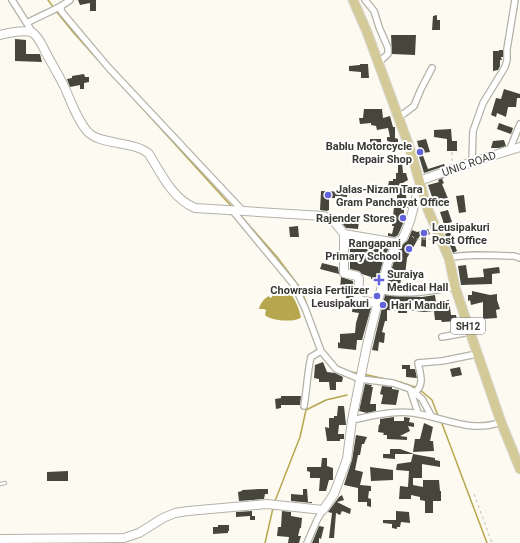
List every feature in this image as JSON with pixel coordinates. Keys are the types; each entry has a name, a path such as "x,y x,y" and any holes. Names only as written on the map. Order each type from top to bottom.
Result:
{"main road":[{"name":"SH12","path":"353,0 367,32 409,146 422,190 449,258 455,287 477,354 501,422 520,469"}],"street":[{"path":"12,0 56,71 88,133 104,140 136,146 145,150 176,195 186,204 195,208 324,216 332,219 344,234 344,273 357,276 359,279 358,299 377,303"},
{"path":"27,23 52,12 70,0"},
{"path":"365,0 374,11 388,48 388,54 378,63"},
{"path":"472,162 472,131 483,103 507,60 507,49 515,0"},
{"path":"60,7 60,11 93,50 242,210"},
{"path":"0,35 18,32 28,32 33,34"},
{"path":"398,118 414,106 432,68"},
{"path":"509,151 520,124"},
{"name":"UNIC ROAD","path":"419,181 520,147"},
{"path":"307,543 317,520 334,494 344,469 349,450 352,420 361,375 380,290 388,262 397,243 403,238 410,221 417,194 422,190"},
{"path":"232,210 294,285 305,308 321,351 336,369 416,389 434,418"},
{"path":"344,234 397,243"},
{"path":"449,258 467,256 514,256 520,258"},
{"path":"380,290 407,293 455,287"},
{"path":"442,337 470,332"},
{"path":"304,406 307,383 306,379 311,357 321,351"},
{"path":"418,413 416,389 421,382 418,363 442,361 477,354"},
{"path":"352,420 384,414 418,413 444,421 472,427 494,425 501,422"},
{"path":"0,539 124,538 139,533 163,518 175,513 252,505 267,504 323,510"}],"lane":[{"path":"0,484 5,483"}],"path":[{"path":"452,152 453,169"},
{"path":"405,231 415,239 431,239 440,237"},
{"path":"474,494 492,543"}],"shaded area":[{"path":"280,287 284,287 285,290 291,294 301,317 298,319 289,321 272,319 265,315 266,310 259,309 265,298 269,296 270,298 272,297 272,291"}],"building":[{"path":"78,0 96,0 96,11 90,11 90,3 80,5"},
{"path":"437,15 437,20 440,20 440,30 432,30 433,16"},
{"path":"391,35 416,35 415,55 392,54"},
{"path":"15,39 26,40 26,54 40,54 42,62 15,61"},
{"path":"503,50 503,57 501,57 502,60 500,60 498,70 493,71 493,51"},
{"path":"368,64 369,78 361,78 361,72 349,71 349,66"},
{"path":"84,74 85,77 89,77 89,82 84,83 84,89 80,89 80,85 70,87 67,79 72,78 72,76"},
{"path":"504,89 520,94 520,98 517,98 516,107 508,107 506,117 497,113 496,117 491,115 496,98 501,99"},
{"path":"364,109 382,109 383,118 390,116 393,127 395,127 395,138 398,139 398,146 396,146 396,150 391,150 391,142 387,141 387,137 390,137 388,128 377,130 376,126 371,125 371,123 360,124 359,118 363,118"},
{"path":"499,123 513,128 511,134 497,129"},
{"path":"451,129 452,141 457,141 457,151 447,151 447,139 434,137 434,130"},
{"path":"370,139 381,139 381,144 379,144 377,149 370,149"},
{"path":"426,139 430,152 422,153 428,169 444,164 445,166 424,173 417,150 419,149 417,141"},
{"path":"504,140 506,146 491,148 493,141"},
{"path":"402,162 403,173 406,173 408,180 387,192 389,181 396,179 396,173 398,173 398,163"},
{"path":"445,177 442,179 444,183 442,184 449,201 435,206 428,185 439,182 438,180"},
{"path":"396,187 407,188 407,200 410,200 408,208 404,208 404,221 398,235 395,237 388,236 388,233 392,234 394,226 392,226 394,207 397,207"},
{"path":"321,191 347,192 347,197 335,196 335,198 329,198 329,210 320,210"},
{"path":"464,195 466,212 459,213 456,196"},
{"path":"448,210 452,222 444,224 440,212"},
{"path":"347,219 359,220 358,229 346,228 342,223 347,223"},
{"path":"298,226 299,237 290,237 289,227"},
{"path":"428,229 430,234 426,236 426,247 421,246 422,232 407,258 405,275 402,274 400,285 403,286 403,288 387,287 393,264 401,246 408,240 412,230 417,232"},
{"path":"450,232 457,251 453,253 445,234"},
{"path":"350,241 389,247 383,261 376,287 377,280 371,279 371,277 362,274 359,271 350,269"},
{"path":"322,263 338,267 339,274 320,269"},
{"path":"466,265 468,278 484,277 483,269 499,267 500,273 492,274 492,284 461,285 458,266"},
{"path":"341,277 353,281 353,298 346,298 347,290 340,289"},
{"path":"472,291 490,295 497,294 500,309 496,310 497,318 483,319 483,302 471,305 470,300 468,301 468,295 472,295"},
{"path":"385,295 422,297 435,295 436,302 449,300 451,315 456,315 457,321 442,322 441,320 435,320 434,311 424,312 407,310 407,313 398,313 398,311 387,310 387,321 385,321 382,332 385,333 384,343 379,342 378,351 372,350"},
{"path":"353,304 371,308 362,340 357,340 356,350 338,348 338,342 340,343 340,334 355,333 359,313 352,312"},
{"path":"323,362 327,372 335,373 343,377 342,382 336,382 336,390 330,390 329,382 319,382 319,379 314,378 315,365"},
{"path":"402,365 410,365 410,369 415,369 417,378 406,377 406,369 402,369"},
{"path":"460,367 462,375 452,377 450,369"},
{"path":"365,384 372,385 371,387 373,387 370,404 376,404 376,411 367,413 359,411"},
{"path":"382,386 392,387 392,389 399,390 396,405 381,404 383,395 380,394"},
{"path":"281,396 301,396 300,405 281,405 281,408 276,409 275,399 281,398"},
{"path":"338,406 344,406 346,425 339,425 338,434 344,434 344,439 340,439 340,441 327,441 325,427 329,428 329,418 334,418 334,416 337,416"},
{"path":"394,417 394,421 404,421 404,417 410,418 409,422 414,423 414,427 408,426 410,431 400,436 407,437 407,440 387,439 387,435 383,435 384,433 378,432 380,419"},
{"path":"424,423 433,427 430,441 433,441 434,451 413,452 415,439 420,439"},
{"path":"356,435 367,437 364,444 362,444 360,455 358,455 355,470 363,472 360,485 371,486 371,491 369,491 368,498 371,499 371,507 367,506 367,502 358,502 358,488 344,485 352,460"},
{"path":"390,449 400,449 414,454 395,454 395,459 383,458 383,454 390,454"},
{"path":"413,454 435,458 435,460 440,461 440,467 422,464 422,478 413,478 413,485 423,487 423,480 439,480 441,501 433,501 433,513 425,513 425,501 420,500 420,497 411,495 411,499 399,499 400,486 408,487 409,471 396,470 397,464 411,462"},
{"path":"322,458 327,458 327,466 333,468 333,480 329,480 326,491 319,491 320,478 310,478 310,472 307,471 307,467 321,467"},
{"path":"370,467 393,470 393,480 371,481"},
{"path":"68,471 68,481 47,481 47,472"},
{"path":"268,489 268,494 265,494 264,499 239,501 238,492 242,490"},
{"path":"303,489 307,489 308,502 312,503 291,501 291,494 303,495"},
{"path":"342,495 344,500 337,502 351,509 350,514 342,511 340,515 336,513 334,538 329,538 332,513 328,512"},
{"path":"252,511 252,516 255,516 255,520 250,520 250,516 236,517 236,512"},
{"path":"282,511 291,512 291,516 302,518 298,536 301,536 299,543 288,543 289,537 277,536 278,527 281,527"},
{"path":"396,511 409,512 410,523 401,522 400,527 397,527 397,529 392,528 392,524 383,523 383,520 396,520"},
{"path":"218,525 229,525 228,533 213,534 213,527 218,527"},
{"path":"319,526 324,527 321,539 319,538 319,543 312,543"}],"waterway":[{"path":"48,0 54,8"},
{"path":"56,11 98,60"},
{"path":"134,99 232,207"},
{"path":"239,214 277,257 301,289 307,305"},
{"path":"350,372 358,373"},
{"path":"363,374 385,379"},
{"path":"397,381 418,388 432,400 438,416"},
{"path":"275,501 300,437 306,410 326,400 347,395"},
{"path":"441,421 487,543"},
{"path":"265,543 273,508"}],"place":[{"name":"Bablu Motorcycle Repair Shop","path":"420,152"},
{"name":"Jalas-Nizam Tara Gram Panchayat Office","path":"328,195"},
{"name":"Rajender Stores","path":"403,218"},
{"name":"Leusipakuri Post Office","path":"424,233"},
{"name":"Rangapani Primary School","path":"409,249"},
{"name":"Suraiya Medical Hall","path":"379,280"},
{"name":"Chowrasia Fertilizer Leusipakuri","path":"377,296"},
{"name":"Hari Mandir","path":"383,305"}]}
